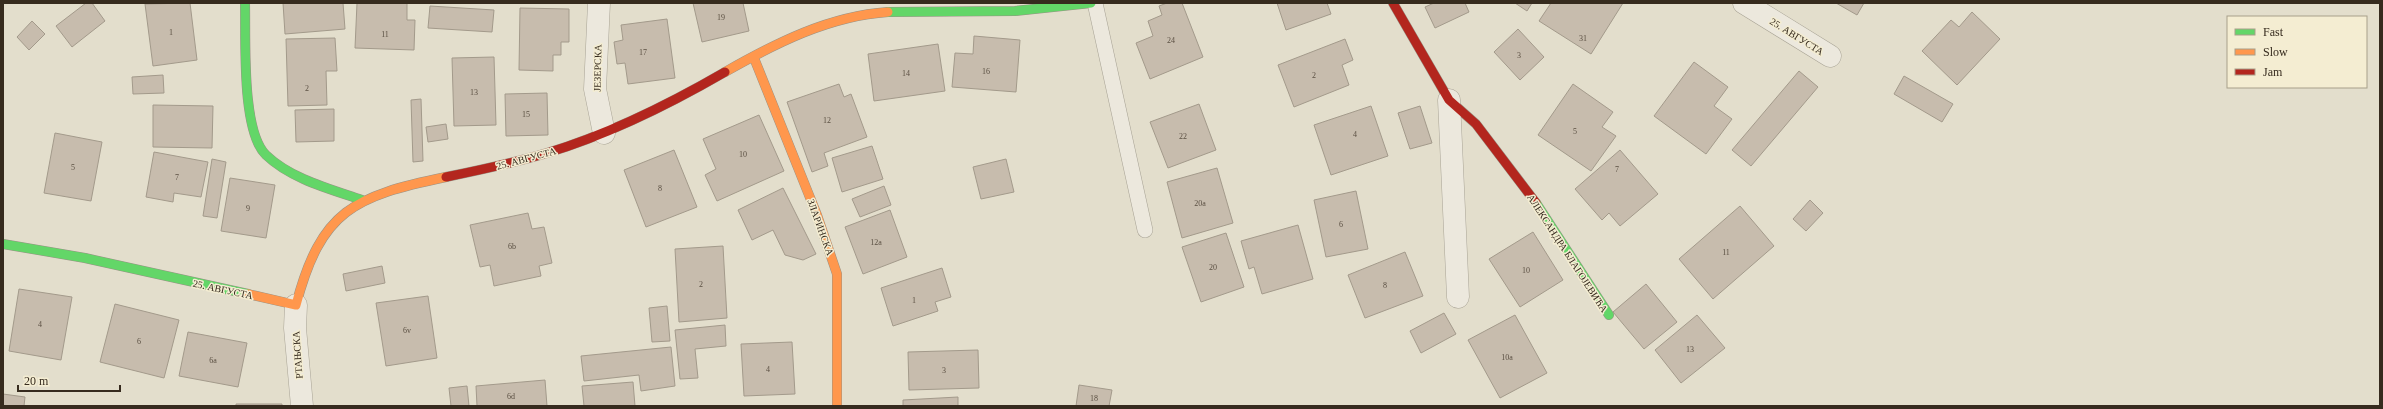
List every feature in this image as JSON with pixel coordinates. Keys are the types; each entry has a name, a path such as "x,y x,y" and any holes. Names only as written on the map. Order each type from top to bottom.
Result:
{"street":[{"path":"245,3 246,80 253,132 258,146 278,162 310,181 362,200"},
{"name":"ЈЕЗЕРСКА","path":"599,3 595,89 604,133"},
{"name":"25. АВГУСТА","path":"3,244 85,258 296,305 304,274 324,232 336,218 362,200 413,184 504,165 543,154 604,133 635,120 732,67 754,58 800,34 837,20 918,10 1016,11 1091,3"},
{"name":"АЛЕКСАНДРА БЛАГОЈЕВИЋА","path":"1393,3 1449,100 1476,124 1546,216 1609,315"},
{"name":"25. АВГУСТА","path":"1744,3 1830,56"},
{"name":"ЗЛАРИНСКА","path":"754,58 819,221 837,274 837,406"},
{"name":"АЛЕКСАНДРА БЛАГОЈЕВИЋА","path":"1449,100 1458,296"},
{"name":"РТАЊСКА","path":"296,305 295,328 302,406"}],"lane":[{"path":"1095,3 1145,230"}],"building":[{"path":"86,3 92,3 105,21 72,47 56,26"},
{"path":"190,3 197,60 153,66 145,4"},
{"path":"283,3 343,3 345,29 285,34"},
{"path":"357,3 407,3 407,20 415,20 414,50 355,48"},
{"path":"693,3 743,3 749,31 702,42"},
{"path":"1167,3 1182,3 1203,57 1150,79 1136,43 1153,36 1148,21 1162,15 1159,6"},
{"path":"1277,3 1327,3 1331,14 1286,30"},
{"path":"1434,3 1465,3 1469,12 1435,28 1425,7"},
{"path":"1515,3 1532,3 1527,11"},
{"path":"1551,3 1623,3 1591,54 1539,21"},
{"path":"1836,3 1864,3 1857,15"},
{"path":"430,6 494,10 492,32 428,28"},
{"path":"520,8 569,9 569,42 561,42 561,55 553,55 553,71 519,70"},
{"path":"1972,12 2000,39 1957,85 1922,51 1951,20 1959,27"},
{"path":"667,19 675,78 628,84 625,63 617,64 614,42 623,40 621,25"},
{"path":"32,21 45,34 29,50 17,37"},
{"path":"1518,29 1544,57 1520,80 1494,52"},
{"path":"974,36 1020,40 1016,92 952,87 955,53 973,54"},
{"path":"335,38 337,71 326,71 327,105 288,106 286,39"},
{"path":"1345,39 1353,60 1342,65 1349,85 1294,107 1278,65"},
{"path":"938,44 945,91 874,101 868,54"},
{"path":"494,57 496,125 454,126 452,58"},
{"path":"1694,62 1728,87 1714,106 1732,119 1706,154 1654,116"},
{"path":"1799,71 1818,87 1751,166 1732,150"},
{"path":"163,75 164,93 133,94 132,77"},
{"path":"1904,76 1953,104 1942,122 1894,94"},
{"path":"839,84 844,97 851,94 867,137 824,153 828,166 812,172 787,102"},
{"path":"1573,84 1613,112 1602,127 1616,136 1591,171 1538,135"},
{"path":"547,93 548,135 506,136 505,94"},
{"path":"421,99 423,161 413,162 411,100"},
{"path":"1199,104 1216,150 1168,168 1150,122"},
{"path":"153,105 213,106 212,148 153,147"},
{"path":"1371,106 1388,156 1331,175 1314,125"},
{"path":"1420,106 1432,143 1410,149 1398,113"},
{"path":"334,109 334,141 296,142 295,110"},
{"path":"759,115 784,171 717,201 705,175 716,169 703,139"},
{"path":"446,124 448,139 428,142 426,127"},
{"path":"55,133 102,142 91,201 44,193"},
{"path":"872,146 883,179 842,192 832,158"},
{"path":"674,150 697,207 646,227 624,170"},
{"path":"1620,150 1658,194 1620,226 1609,213 1602,220 1575,189"},
{"path":"154,152 208,162 201,197 174,193 173,202 146,197"},
{"path":"212,159 226,162 217,218 203,216"},
{"path":"1006,159 1014,192 981,199 973,167"},
{"path":"1217,168 1233,223 1182,238 1167,182"},
{"path":"230,178 275,185 266,238 221,231"},
{"path":"884,186 891,205 860,217 852,199"},
{"path":"783,188 816,254 803,260 785,255 773,230 752,240 738,210"},
{"path":"1356,191 1368,249 1326,257 1314,200"},
{"path":"1810,200 1823,213 1806,231 1793,219"},
{"path":"1740,206 1774,246 1713,299 1679,259"},
{"path":"890,210 907,257 863,274 845,227"},
{"path":"528,213 532,229 544,227 552,263 539,266 541,276 494,286 490,265 480,267 470,225"},
{"path":"1298,225 1313,279 1262,294 1254,267 1249,269 1241,241"},
{"path":"1533,232 1563,280 1520,307 1489,259"},
{"path":"1226,233 1244,287 1201,302 1182,247"},
{"path":"723,246 727,318 679,322 675,249"},
{"path":"1405,252 1423,296 1365,318 1348,275"},
{"path":"382,266 385,283 346,291 343,274"},
{"path":"942,268 951,297 935,302 938,311 893,326 881,288"},
{"path":"1646,284 1677,322 1644,349 1613,312"},
{"path":"19,289 72,297 61,360 9,351"},
{"path":"428,296 437,358 386,366 376,303"},
{"path":"115,304 179,320 164,378 100,362"},
{"path":"667,306 670,341 652,342 649,308"},
{"path":"1444,313 1456,334 1421,353 1410,331"},
{"path":"1515,315 1547,373 1500,398 1468,340"},
{"path":"1697,315 1725,348 1681,383 1655,350"},
{"path":"725,325 726,346 695,349 698,378 680,379 675,330"},
{"path":"188,332 247,343 238,387 179,376"},
{"path":"792,342 795,394 744,396 741,344"},
{"path":"671,347 675,386 641,391 639,375 584,381 581,356"},
{"path":"978,350 979,388 909,390 908,352"},
{"path":"545,380 547,406 477,406 476,386"},
{"path":"633,382 635,406 584,406 582,386"},
{"path":"1079,385 1112,390 1109,406 1076,406"},
{"path":"467,386 469,406 451,406 449,388"},
{"path":"3,394 25,397 24,406 3,406"},
{"path":"958,397 958,406 903,406 903,400"},
{"path":"236,404 282,404 282,406 236,406"}],"traffic: fast":[{"path":"245,3 246,83 252,126 258,143 266,155 287,171 311,182 362,200"},
{"path":"888,12 1015,11 1091,3"},
{"path":"1536,203 1609,315"},
{"path":"3,244 85,258 248,294"}],"traffic: slow":[{"path":"725,72 783,41 824,25 845,19 888,12"},
{"path":"754,58 817,215 837,274 837,406"},
{"path":"248,294 296,305 306,273 317,248 330,228 346,212 365,201 387,192 446,177"}],"traffic: jam":[{"path":"1393,3 1449,100 1476,124 1536,203"},
{"path":"446,177 535,157 593,137 638,118 725,72"}]}
